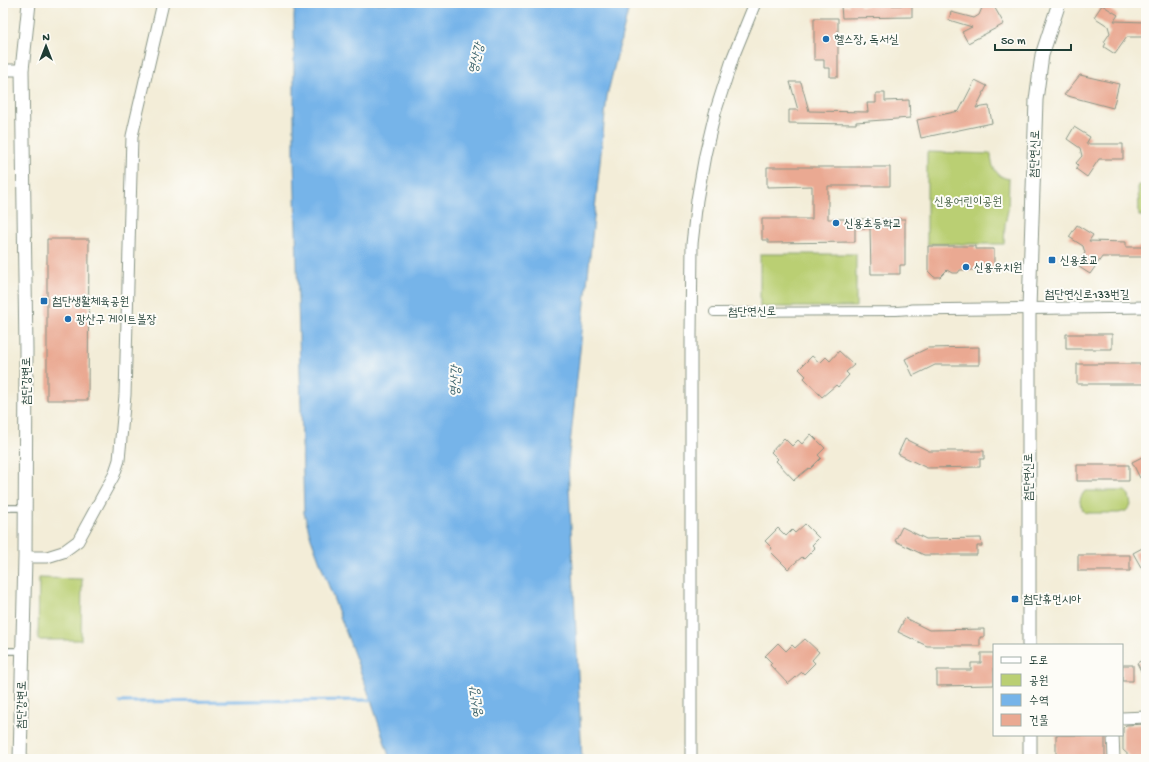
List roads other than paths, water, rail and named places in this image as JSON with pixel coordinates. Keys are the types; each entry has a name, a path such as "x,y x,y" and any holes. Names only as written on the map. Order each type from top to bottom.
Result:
{"street":[{"name":"첨단강변로","path":"20,759 25,557 26,350 22,70 29,3"},
{"path":"25,557 46,557 63,552 78,541 114,476 119,460 126,395 132,136 163,3"},
{"path":"691,759 690,335 692,244 697,200 705,155 715,113 733,57 755,3"},
{"name":"첨단연신로","path":"1029,644 1029,308 1036,100 1042,55 1059,3"},
{"path":"3,70 22,70"},
{"name":"첨단연신로133번길","path":"1029,308 1146,307"},
{"name":"첨단연신로","path":"714,312 896,311 1029,308"},
{"path":"1123,718 1146,717"},
{"path":"1030,736 1030,759"},
{"path":"1113,736 1114,759"}],"lane":[{"path":"3,508 25,508"},
{"path":"3,651 23,651"}],"water":[{"name":"영산강","path":"295,3 630,3 607,96 568,464 582,759 390,759 371,700 311,538 304,513 294,158"}],"waterway":[{"path":"120,702 371,700"}],"place":[{"name":"헬스장, 독서실","path":"826,39"},
{"name":"신용초등학교","path":"836,223"},
{"name":"신용초교","path":"1052,260"},
{"name":"신용유치원","path":"966,267"},
{"name":"첨단생활체육공원","path":"44,301"},
{"name":"광산구 게이트볼장","path":"68,319"},
{"name":"첨단휴먼시아","path":"1015,599"}],"park label":[{"name":"신용어린이공원","path":"968,201"}]}
